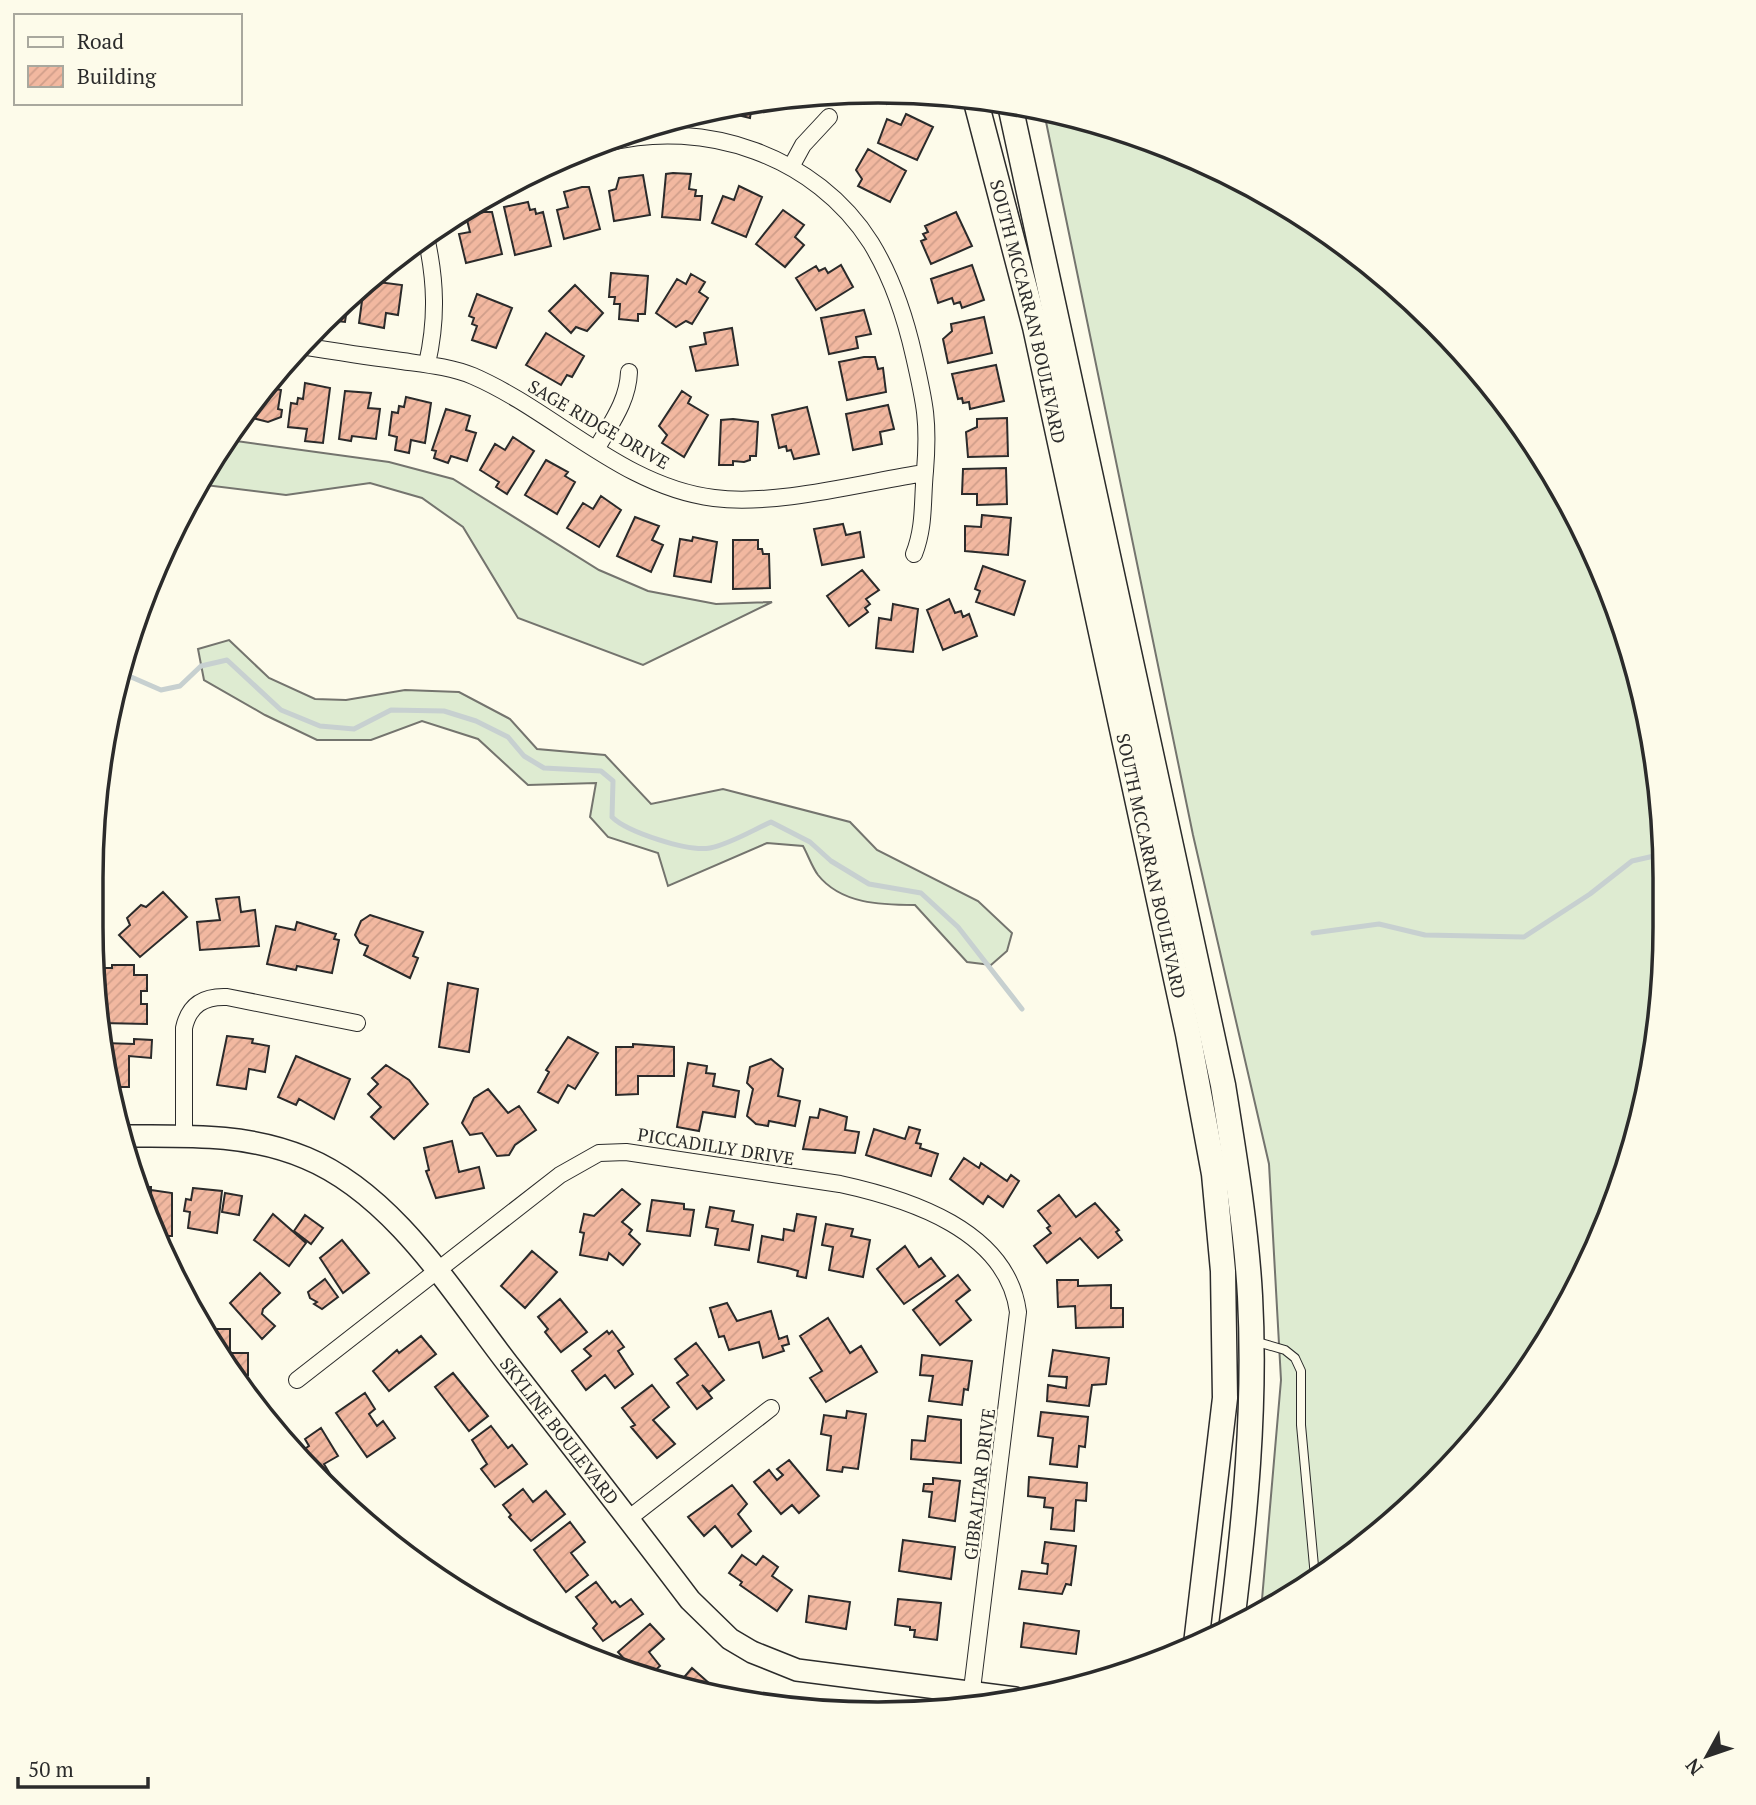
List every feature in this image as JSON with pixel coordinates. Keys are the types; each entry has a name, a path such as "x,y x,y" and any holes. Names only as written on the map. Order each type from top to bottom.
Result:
{"main road":[{"name":"SOUTH MCCARRAN BOULEVARD","path":"978,110 1035,327 1186,1022 1214,1174 1223,1271 1225,1398 1197,1633"},
{"name":"SOUTH MCCARRAN BOULEVARD","path":"1012,115 1223,1085 1243,1229 1250,1340 1250,1446 1232,1616"}],"street":[{"path":"791,167 803,145 829,117"},
{"path":"653,137 699,137 737,144 791,167 816,182 854,219 895,288 906,320 928,422 923,528 914,554"},
{"path":"428,248 436,299 428,364"},
{"name":"SAGE RIDGE DRIVE","path":"314,348 428,364 470,374 647,478 712,498 765,498 924,473"},
{"path":"597,448 622,405 628,389 629,372"},
{"path":"184,1136 184,1028 186,1018 198,1003 217,996 227,997 357,1023"},
{"name":"SKYLINE BOULEVARD","path":"132,1136 239,1139 278,1147 338,1174 387,1213 436,1272 709,1621 752,1652 797,1670 959,1697"},
{"name":"PICCADILLY DRIVE","path":"298,1380 574,1165 612,1151 873,1191 938,1216 982,1246 1004,1270"},
{"name":"GIBRALTAR DRIVE","path":"971,1696 1018,1327 1016,1298 1004,1270"},
{"path":"628,1519 771,1408"}],"lane":[{"path":"1250,1340 1285,1350 1295,1359 1301,1371 1301,1425 1314,1567"}],"green space":[{"path":"1046,122 1127,144 1174,162 1265,207 1350,263 1426,330 1460,367 1493,406 1522,448 1573,535 1612,629 1638,727 1646,777 1651,827 1653,927 1646,1028 1638,1078 1612,1176 1573,1270 1549,1314 1493,1399 1426,1475 1350,1542 1262,1600 1281,1380 1269,1164 1193,835"},
{"path":"239,441 389,462 453,479 599,570 648,591 716,604 772,602 643,665 518,618 463,527 422,498 370,483 286,495 210,486"},
{"path":"229,640 269,678 315,699 346,700 405,690 459,692 510,719 537,749 605,755 651,804 723,789 850,822 877,850 978,901 1012,933 1007,951 991,965 967,962 915,905 862,901 827,885 816,872 803,846 767,843 668,886 658,853 608,837 590,817 596,783 528,785 478,739 422,721 371,740 317,740 265,715 204,680 198,649"}],"building":[{"path":"906,114 933,127 917,160 878,143 887,119 901,125"},
{"path":"868,149 906,171 890,202 858,186 862,179 856,170"},
{"path":"666,174 691,174 689,189 696,190 695,196 702,196 700,220 662,217"},
{"path":"643,175 650,215 614,221 609,191 616,189 619,178"},
{"path":"739,186 762,197 746,237 712,223 723,196 734,200"},
{"path":"589,187 600,229 564,239 557,210 568,207 564,192"},
{"path":"528,202 530,210 535,209 536,214 543,212 551,246 515,255 504,207"},
{"path":"783,210 804,225 795,237 804,245 785,267 756,244"},
{"path":"483,212 492,212 502,254 466,263 459,234 470,232 467,222"},
{"path":"956,212 972,246 931,264 921,241 926,239 923,234 928,232 925,226"},
{"path":"841,265 853,287 816,310 796,278 816,266 819,271 825,268 828,273"},
{"path":"972,265 984,300 962,308 960,302 954,304 952,298 938,303 931,279"},
{"path":"611,273 648,276 645,314 638,314 638,321 619,319 620,304 614,304 615,297 609,297"},
{"path":"691,274 705,282 699,292 708,298 692,324 686,321 676,327 656,313 677,279 686,284"},
{"path":"383,283 402,285 398,315 386,313 384,328 359,323 362,301 367,296"},
{"path":"575,285 603,313 587,331 576,327 571,333 549,311"},
{"path":"477,294 512,308 496,348 472,340 477,326 472,324 474,318 469,316"},
{"path":"864,310 871,334 856,337 858,348 829,354 821,318"},
{"path":"984,317 992,353 948,363 943,339 952,331 951,324"},
{"path":"732,328 738,365 696,371 690,347 706,344 704,333"},
{"path":"546,333 584,356 572,377 567,375 561,385 526,365"},
{"path":"875,357 878,369 883,368 886,392 847,400 839,362"},
{"path":"996,365 1004,401 970,409 969,402 963,403 962,398 958,399 952,374"},
{"path":"305,383 330,388 323,443 305,441 307,429 288,427 291,403 297,404 298,398 303,399"},
{"path":"277,389 281,390 278,409 282,410 281,417 268,422 254,418"},
{"path":"345,391 371,393 368,408 380,409 376,439 352,436 351,441 339,439"},
{"path":"682,391 691,397 688,403 708,415 684,457 662,443 667,435 659,426"},
{"path":"406,397 431,403 425,443 411,440 409,453 395,450 397,437 389,435 392,412 398,413 399,406 404,407"},
{"path":"888,405 894,429 880,432 882,444 853,450 846,414"},
{"path":"807,407 819,454 794,459 791,450 787,451 786,446 779,448 772,415"},
{"path":"446,409 470,416 466,430 476,433 467,461 451,456 448,463 434,458 436,451 432,450"},
{"path":"1007,418 1008,456 968,457 966,432 977,427 977,419"},
{"path":"721,420 758,422 756,456 750,456 750,460 744,462 733,461 733,465 719,465"},
{"path":"513,437 534,451 507,494 496,487 499,482 480,470 495,444 505,450"},
{"path":"546,460 568,472 565,476 575,482 557,514 525,495"},
{"path":"1006,468 1007,504 977,505 977,494 962,494 963,469"},
{"path":"601,496 621,510 599,547 567,528 583,503 593,509"},
{"path":"982,515 1011,518 1008,555 965,551 965,526 981,527"},
{"path":"635,517 659,526 652,540 663,545 651,572 617,556"},
{"path":"843,524 846,535 860,532 864,557 822,565 814,529"},
{"path":"693,537 717,542 711,582 674,576 680,539 692,541"},
{"path":"733,540 758,540 758,549 762,549 763,554 769,554 770,588 733,589"},
{"path":"983,566 1025,581 1014,615 976,602 980,591 975,589"},
{"path":"862,570 879,590 866,599 870,604 865,608 868,612 849,626 827,596"},
{"path":"949,599 955,613 961,611 963,617 969,614 977,636 943,650 927,610"},
{"path":"893,604 918,609 913,652 876,648 879,618 891,620"},
{"path":"163,892 187,917 140,957 119,935 130,925 127,918 141,905 146,907"},
{"path":"239,897 241,912 255,910 259,946 200,950 197,922 220,920 216,899"},
{"path":"370,915 423,932 413,956 418,958 410,978 364,955 368,946 360,943 355,935 361,921"},
{"path":"297,922 336,934 334,939 339,940 332,973 297,966 296,970 267,964 276,926 295,930"},
{"path":"112,965 134,965 134,975 147,975 147,991 141,991 141,1004 147,1004 147,1024 110,1023 105,968 112,968"},
{"path":"448,983 478,989 469,1052 439,1047"},
{"path":"227,1036 253,1039 252,1043 269,1046 265,1072 249,1069 246,1089 217,1085"},
{"path":"568,1037 598,1053 575,1089 568,1085 558,1103 538,1092 549,1072 546,1070"},
{"path":"134,1039 152,1040 151,1058 129,1056 129,1087 120,1087 112,1043 134,1044"},
{"path":"633,1044 674,1047 674,1076 638,1076 638,1094 616,1095 616,1047 633,1047"},
{"path":"296,1056 350,1079 334,1119 299,1099 296,1105 278,1097"},
{"path":"771,1059 783,1069 778,1096 800,1101 795,1126 769,1121 768,1126 756,1124 747,1116 753,1089 747,1083 750,1067"},
{"path":"688,1063 707,1066 706,1073 715,1074 713,1086 739,1091 735,1117 703,1112 699,1131 677,1127"},
{"path":"386,1065 409,1080 428,1104 394,1139 371,1117 381,1107 368,1094 378,1084 372,1078"},
{"path":"488,1089 508,1113 519,1106 536,1130 515,1145 509,1155 497,1156 482,1133 470,1135 462,1123 474,1098"},
{"path":"820,1109 847,1117 845,1130 859,1132 855,1153 803,1149 810,1117 818,1118"},
{"path":"909,1127 920,1130 916,1143 921,1144 920,1148 938,1154 931,1176 866,1155 874,1129 905,1139"},
{"path":"452,1141 459,1172 479,1167 484,1188 436,1198 426,1171 429,1170 424,1148"},
{"path":"964,1158 979,1168 981,1163 1007,1181 1011,1175 1019,1181 1003,1207 988,1196 983,1204 950,1179"},
{"path":"193,1188 222,1191 217,1233 188,1228 190,1212 184,1211 186,1199 191,1200"},
{"path":"622,1189 640,1204 622,1222 632,1230 629,1234 640,1244 623,1265 609,1253 607,1260 580,1255 584,1233 580,1232 584,1214 594,1216"},
{"path":"151,1190 172,1193 172,1236 168,1236"},
{"path":"225,1193 242,1196 239,1215 222,1212"},
{"path":"1059,1195 1076,1217 1095,1203 1119,1230 1116,1232 1122,1240 1098,1258 1080,1238 1047,1263 1034,1246 1051,1233 1047,1228 1050,1226 1038,1211"},
{"path":"652,1200 684,1204 684,1209 694,1210 690,1236 647,1231"},
{"path":"710,1207 734,1211 732,1221 753,1225 749,1250 715,1245 718,1229 706,1227"},
{"path":"273,1214 306,1243 289,1266 254,1240"},
{"path":"797,1214 816,1217 806,1278 797,1276 798,1271 758,1262 762,1236 783,1240 784,1229 794,1231"},
{"path":"305,1215 323,1228 311,1244 294,1231"},
{"path":"826,1224 853,1229 851,1236 870,1240 863,1277 829,1270 833,1247 822,1245"},
{"path":"342,1240 369,1273 343,1293 320,1258"},
{"path":"905,1246 919,1267 931,1258 945,1276 904,1304 877,1269"},
{"path":"532,1251 557,1272 525,1308 501,1286"},
{"path":"260,1273 280,1293 263,1309 262,1314 275,1326 262,1339 230,1303"},
{"path":"958,1275 970,1290 956,1301 971,1320 940,1345 913,1310"},
{"path":"325,1279 338,1297 322,1309 314,1304 317,1302 310,1298 308,1292"},
{"path":"1057,1280 1078,1280 1078,1286 1111,1285 1111,1308 1123,1308 1123,1327 1076,1328 1075,1306 1058,1307"},
{"path":"560,1299 587,1332 561,1352 545,1332 548,1329 538,1317"},
{"path":"727,1303 737,1321 771,1311 779,1339 787,1336 789,1344 782,1346 784,1351 763,1358 759,1342 729,1350 724,1336 719,1337 710,1308"},
{"path":"828,1318 850,1353 861,1346 877,1372 826,1402 810,1378 822,1371 800,1336"},
{"path":"216,1329 230,1329 230,1351"},
{"path":"607,1331 609,1334 612,1331 624,1347 618,1351 633,1374 615,1388 605,1375 586,1390 572,1371 591,1356 584,1349"},
{"path":"421,1336 436,1354 389,1391 373,1371 397,1350 399,1353"},
{"path":"696,1343 724,1380 709,1392 702,1385 712,1398 697,1409 677,1383 688,1375 675,1359"},
{"path":"1053,1350 1109,1358 1106,1384 1092,1385 1089,1406 1047,1401 1048,1385 1066,1388 1067,1377 1049,1376"},
{"path":"231,1353 248,1353 246,1375"},
{"path":"922,1355 972,1361 968,1390 964,1389 962,1405 929,1401 933,1376 920,1375"},
{"path":"453,1373 488,1416 469,1431 435,1387"},
{"path":"652,1385 669,1407 653,1420 675,1444 657,1458 631,1427 635,1425 622,1408"},
{"path":"365,1393 375,1409 369,1414 377,1426 383,1421 395,1438 367,1457 336,1413"},
{"path":"847,1411 866,1414 858,1469 843,1467 842,1472 827,1470 831,1436 821,1434 824,1415 846,1418"},
{"path":"1041,1412 1088,1417 1085,1447 1079,1446 1077,1467 1050,1464 1053,1438 1038,1436"},
{"path":"928,1416 961,1420 961,1463 911,1459 912,1440 925,1441"},
{"path":"491,1426 508,1448 512,1445 527,1464 495,1487 481,1469 487,1464 472,1440"},
{"path":"321,1428 338,1456 324,1464 331,1476 305,1448 309,1446 305,1439"},
{"path":"789,1460 819,1496 799,1513 792,1505 781,1514 754,1482 769,1470 777,1480 783,1475 777,1469"},
{"path":"1029,1477 1087,1483 1086,1501 1076,1500 1074,1531 1051,1529 1053,1508 1044,1507 1045,1498 1028,1496"},
{"path":"933,1478 960,1481 955,1521 929,1517 932,1492 923,1491 924,1484 933,1484"},
{"path":"732,1485 747,1504 738,1514 751,1531 732,1547 715,1526 704,1536 688,1517"},
{"path":"523,1489 533,1502 546,1491 565,1514 531,1541 509,1517 511,1515 503,1505"},
{"path":"570,1522 585,1542 571,1553 588,1575 566,1592 534,1550"},
{"path":"903,1540 955,1547 951,1579 899,1571"},
{"path":"1045,1542 1076,1546 1071,1585 1066,1584 1062,1594 1019,1589 1022,1571 1047,1574 1048,1564 1042,1563"},
{"path":"742,1555 756,1565 763,1556 778,1567 772,1576 792,1590 777,1611 740,1585 742,1582 729,1573"},
{"path":"596,1582 612,1603 615,1601 620,1607 631,1599 643,1614 603,1641 593,1628 597,1624 576,1597"},
{"path":"809,1596 850,1602 846,1629 806,1622"},
{"path":"898,1599 941,1603 937,1640 914,1637 915,1630 895,1625"},
{"path":"1024,1623 1079,1631 1076,1654 1021,1647"},
{"path":"650,1624 664,1639 649,1652 660,1666 657,1669 624,1659 618,1652"},
{"path":"692,1668 708,1683 684,1677"}],"waterway":[{"path":"130,677 161,690 180,686 201,666 227,660 281,710 320,726 354,729 391,710 444,711 476,721 508,737 524,756 544,768 601,771 613,781 612,817 631,829 673,844 710,848 771,822 810,842 831,861 869,884 921,893 958,927 1022,1009"},
{"path":"1313,933 1379,924 1425,935 1524,937 1590,894 1632,861 1652,856"}]}
